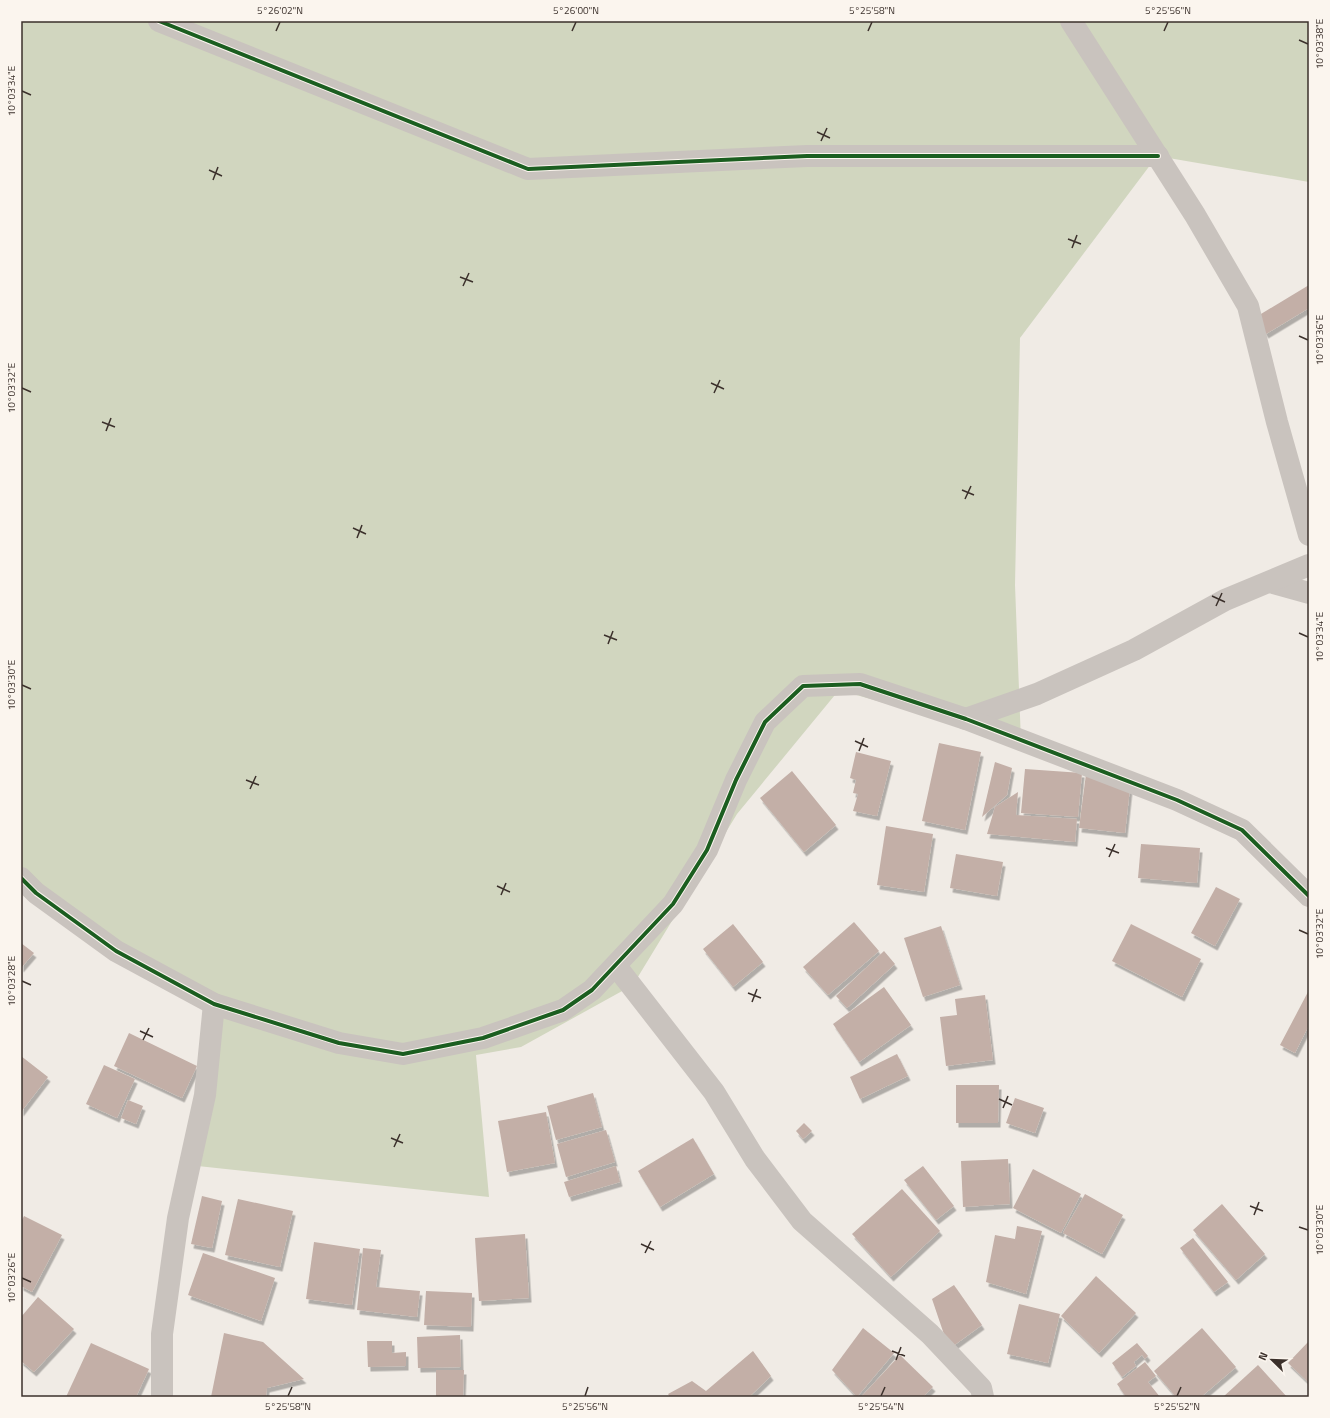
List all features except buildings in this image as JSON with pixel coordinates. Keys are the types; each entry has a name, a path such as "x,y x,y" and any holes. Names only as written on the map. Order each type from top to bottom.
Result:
{"street":[{"path":"159,21 528,169 807,156 1158,156"},
{"path":"1071,21 1195,215 1248,306 1277,422 1309,535"},
{"path":"966,719 1037,694 1134,650 1225,600 1309,565"},
{"path":"1270,582 1309,593"},
{"path":"21,878 36,893 116,951 214,1004 339,1043 404,1054 483,1038 563,1010 592,990 673,904 706,850 736,780 765,722 803,686 860,684 966,719 1177,800 1242,830 1309,896"},
{"path":"616,966 714,1092 755,1159 802,1221 930,1334 981,1388 983,1397"},
{"path":"162,1397 162,1334 178,1218 205,1095 214,1004"}],"green space":[{"path":"21,21 1309,21 1309,182 1157,156 1020,338 1015,585 1021,742 839,690 737,814 633,985 521,1047 476,1055 489,1197 179,1164 220,1011 100,940 21,866"}],"cycle path":[{"path":"159,21 528,169 807,156 1158,156"},
{"path":"21,878 36,893 116,951 214,1004 339,1043 403,1054 483,1038 563,1010 592,990 673,904 707,850 736,780 765,722 803,686 860,684 966,719 1177,800 1242,830 1309,896"}]}
